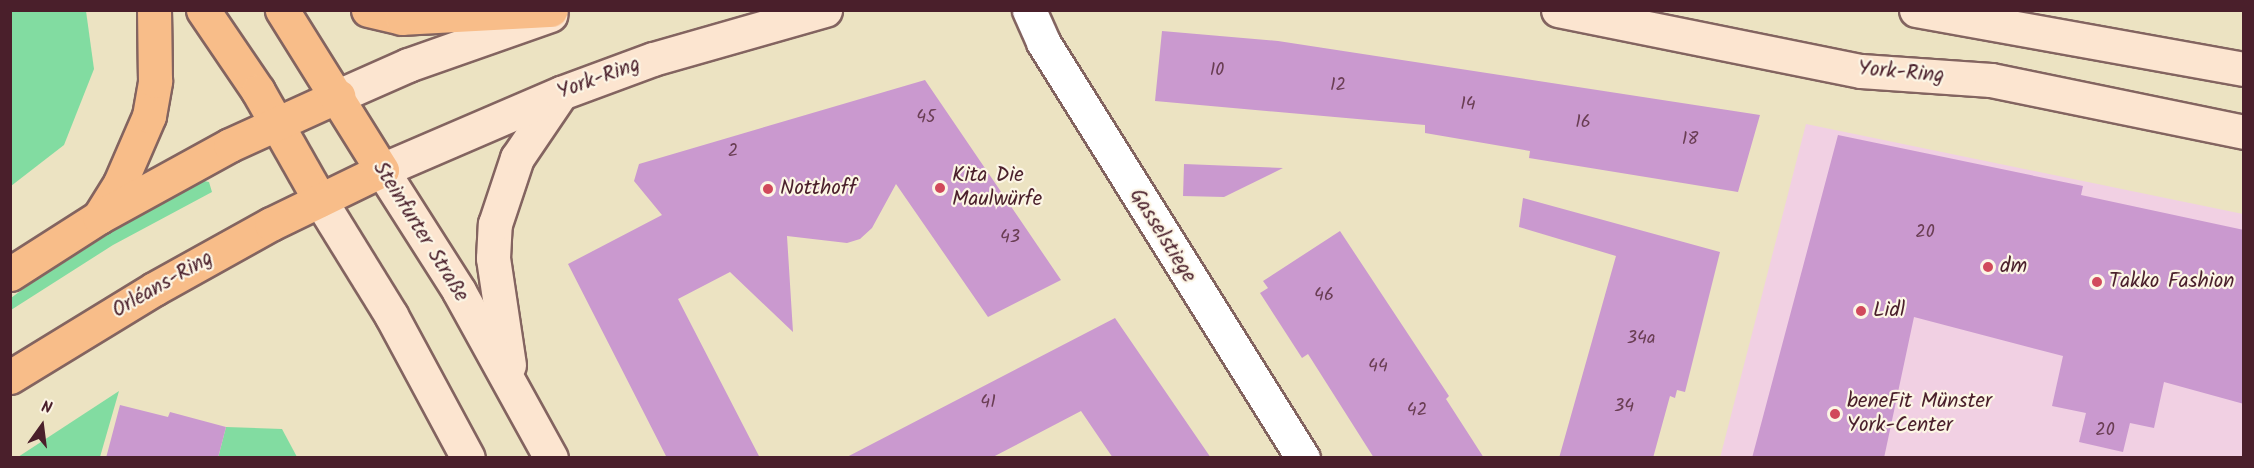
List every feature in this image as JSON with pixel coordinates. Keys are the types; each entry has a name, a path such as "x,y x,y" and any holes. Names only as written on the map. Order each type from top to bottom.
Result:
{"main road":[{"path":"99,217 120,183 148,116 155,81 154,10"},
{"path":"203,10 278,124 320,200 391,315 468,458"},
{"name":"Steinfurter Straße","path":"282,10 459,291 551,458"},
{"path":"368,10 402,18 551,10"},
{"path":"10,274 99,217 230,145 408,65 563,10"},
{"name":"York-Ring","path":"382,170 561,93 712,40 825,10"},
{"name":"York-Ring","path":"1558,10 1861,71 1991,80 2244,132"},
{"path":"1916,10 2244,69"},
{"path":"513,388 494,270 495,224 517,158 561,93"},
{"name":"Orléans-Ring","path":"10,377 154,289 320,200 382,170"}],"street":[{"name":"Gasselstiege","path":"1029,10 1049,52 1303,458"}],"shaded area":[{"path":"1806,124 2243,214 2243,457 1720,458"}],"green space":[{"path":"11,10 86,11 94,69 64,145 11,186"},
{"path":"204,181 209,182 212,192 113,245 11,310 11,298 23,289 112,232"},
{"path":"119,391 100,457 18,457"},
{"path":"226,427 282,429 297,457 218,458"}],"building":[{"path":"1162,31 1278,41 1760,115 1738,192 1529,158 1530,151 1425,133 1425,125 1155,101"},
{"path":"925,80 1061,280 988,317 896,184 872,228 860,239 847,243 787,236 793,332 730,272 678,299 760,458 667,458 568,264 662,215 634,181 639,164"},
{"path":"1838,135 2083,186 2081,195 2244,230 2244,404 2164,382 2154,428 2130,423 2123,452 2079,442 2086,413 2052,406 2063,356 1914,317 1884,458 1752,458"},
{"path":"1184,164 1283,168 1224,197 1183,196"},
{"path":"1523,198 1720,252 1685,392 1677,390 1675,398 1670,396 1653,458 1559,458 1616,256 1519,227"},
{"path":"1340,231 1449,396 1446,399 1484,458 1374,458 1308,354 1302,358 1260,293 1268,288 1263,281"},
{"path":"1115,318 1211,458 1113,458 1081,411 991,458 845,458"},
{"path":"120,405 168,417 170,412 226,427 218,458 106,458"}],"place":[{"name":"Kita Die Maulwürfe","path":"940,188"},
{"name":"Notthoff","path":"768,189"},
{"name":"dm","path":"1988,267"},
{"name":"Takko Fashion","path":"2097,282"},
{"name":"Lidl","path":"1861,311"},
{"name":"beneFit Münster York-Center","path":"1835,414"}]}
